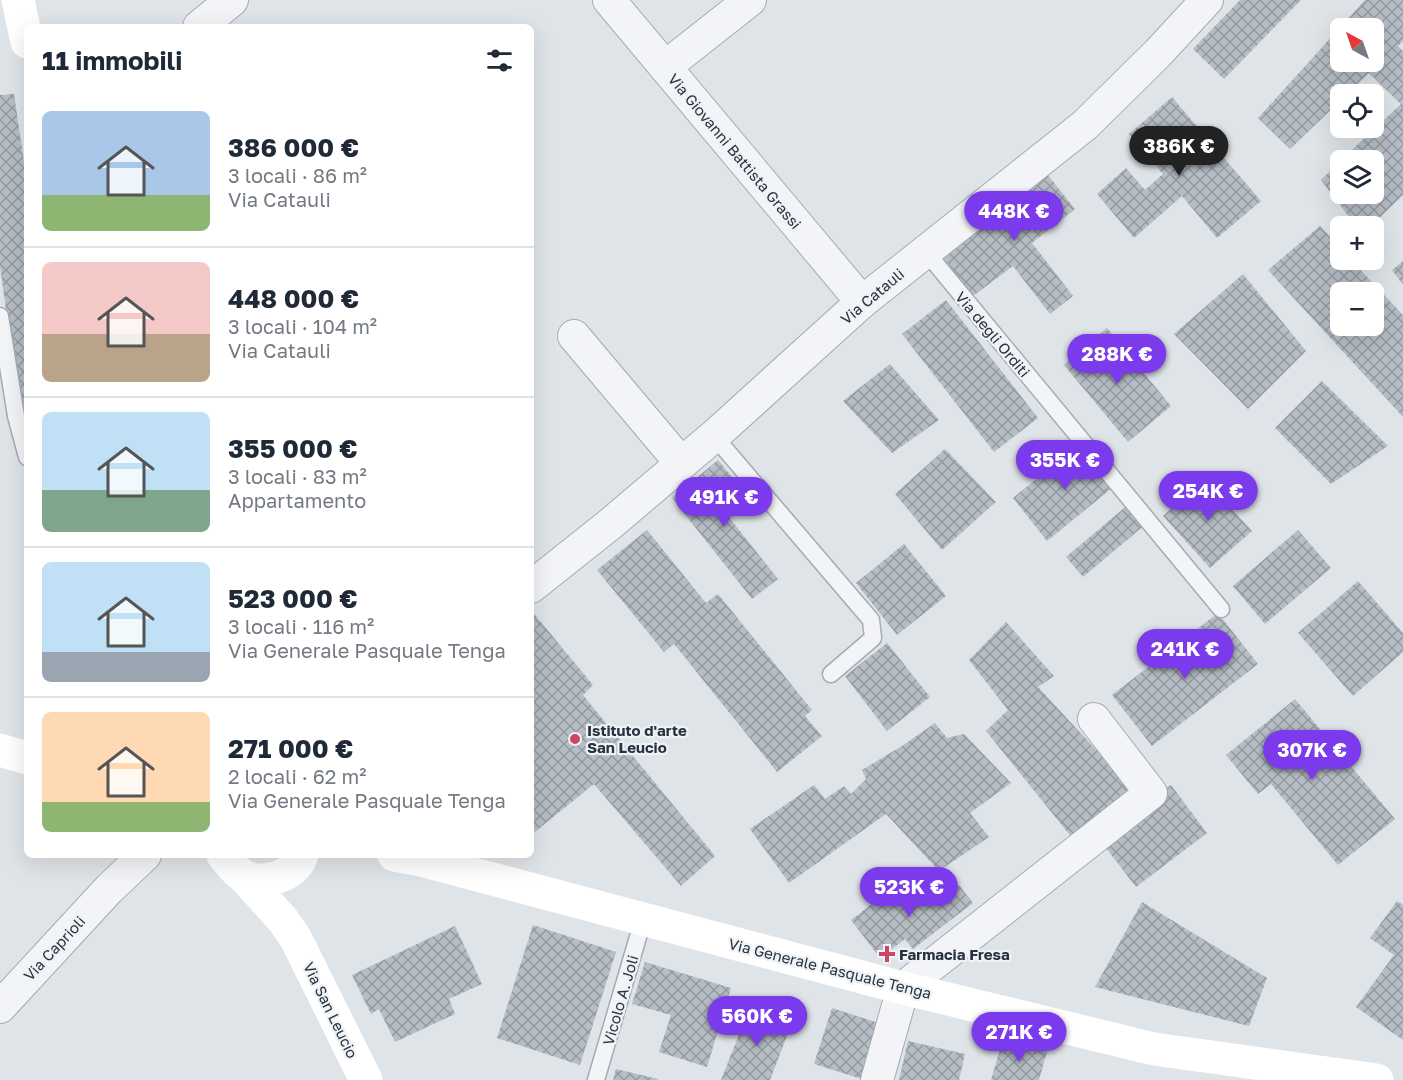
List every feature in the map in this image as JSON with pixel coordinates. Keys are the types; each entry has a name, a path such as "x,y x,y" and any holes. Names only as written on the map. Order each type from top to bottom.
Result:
{"street":[{"path":"18,0 24,28"},
{"name":"Via Giovanni Battista Grassi","path":"609,0 862,302"},
{"path":"665,68 750,0"},
{"name":"Via Catauli","path":"534,585 714,436 862,302 1085,125 1158,53 1207,0"},
{"path":"574,336 681,463"},
{"path":"878,1080 903,988 1151,793 1094,719"},
{"path":"0,750 24,757"},
{"name":"Via Caprioli","path":"109,889 124,858"},
{"name":"Via Caprioli","path":"0,1007 109,889 142,858"},
{"name":"Via Generale Pasquale Tenga","path":"410,858 903,988 1154,1049 1377,1080"},
{"path":"233,866 257,879 276,878 297,863"},
{"name":"Via San Leucio","path":"297,863 290,896 297,939"},
{"name":"Via San Leucio","path":"233,866 283,920 297,939 366,1080"}],"lane":[{"name":"Via degli Orditi","path":"926,252 1221,609"},
{"path":"0,316 16,416 24,446"},
{"path":"714,436 870,620 873,638 831,674"},
{"name":"Vicolo A. Joli","path":"596,1080 643,920"}],"building":[{"path":"1240,0 1301,0 1224,79 1193,49"},
{"path":"1365,0 1403,0 1403,41 1398,46 1403,51 1403,195 1381,216 1348,216 1339,204 1384,204 1384,150 1352,150 1365,138 1384,138 1384,120 1401,104 1384,88 1384,84 1380,84 1369,73 1357,84 1330,84 1330,111 1290,149 1258,118 1330,39 1330,72 1384,72 1384,18 1349,18"},
{"path":"14,94 24,162 23,413 18,397 0,266 0,95"},
{"path":"1172,97 1261,201 1217,238 1182,196 1134,238 1097,194 1126,168 1145,190 1163,174 1129,134"},
{"path":"1043,169 1075,209 1032,243 1073,296 1050,314 1013,266 973,296 939,252"},
{"path":"1330,171 1330,192 1321,180"},
{"path":"1320,226 1330,236 1330,270 1360,270 1372,282 1330,282 1330,336 1384,336 1384,295 1403,315 1403,417 1268,270"},
{"path":"1403,261 1403,285 1392,270"},
{"path":"1243,274 1306,351 1248,409 1174,334"},
{"path":"946,300 1038,418 994,452 902,334"},
{"path":"1107,328 1171,406 1128,442 1064,365"},
{"path":"890,364 939,420 892,453 843,401"},
{"path":"1322,381 1388,446 1331,484 1275,428"},
{"path":"1082,442 1117,484 1047,541 1013,498"},
{"path":"945,449 996,502 942,550 895,494"},
{"path":"718,460 742,489 720,506 778,579 752,599 672,498"},
{"path":"1208,475 1226,495 1222,498 1252,531 1210,568 1163,516"},
{"path":"1129,504 1146,524 1083,577 1066,557"},
{"path":"647,530 706,603 718,594 812,710 805,716 822,736 777,772 674,644 664,652 597,570"},
{"path":"1298,530 1331,568 1265,624 1233,586"},
{"path":"904,544 946,596 897,635 856,583"},
{"path":"1358,581 1403,633 1403,652 1353,696 1298,633"},
{"path":"1218,613 1258,664 1152,746 1112,695"},
{"name":"Istituto d'arte San Leucio","path":"534,614 593,685 583,695 715,856 681,886 594,784 534,833"},
{"path":"1006,622 1054,676 1038,687 1135,792 1077,844 986,731 1008,710 969,660"},
{"path":"887,643 930,697 887,731 845,676"},
{"path":"1295,699 1395,819 1338,865 1271,784 1258,794 1226,755"},
{"path":"935,723 947,738 964,734 1011,783 970,813 989,837 939,871 886,814 789,883 750,829 814,785 825,799 844,786 851,794 866,779 862,770"},
{"path":"1171,785 1207,833 1136,887 1099,839"},
{"path":"936,883 945,895 959,885 973,903 913,949 905,939 880,958 851,920 891,889 901,902 906,898 911,904"},
{"path":"1397,901 1403,905 1403,1040 1356,1007 1394,955 1370,938"},
{"path":"1142,902 1267,978 1249,1026 1095,987"},
{"path":"533,925 616,952 580,1065 497,1038"},
{"path":"455,926 482,984 449,999 455,1014 395,1042 379,1009 371,1014 352,975"},
{"path":"645,962 731,988 707,1067 659,1052 671,1015 632,1004"},
{"path":"750,1007 792,1023 770,1080 721,1080"},
{"path":"832,1008 888,1026 865,1080 814,1064"},
{"path":"1003,1039 1047,1052 1039,1080 991,1080"},
{"path":"908,1041 965,1054 959,1080 899,1080"},
{"path":"616,1069 658,1079 658,1080 613,1080"}],"place":[{"name":"Istituto d'arte San Leucio","path":"575,739"},
{"name":"Farmacia Fresa","path":"887,954"}]}
